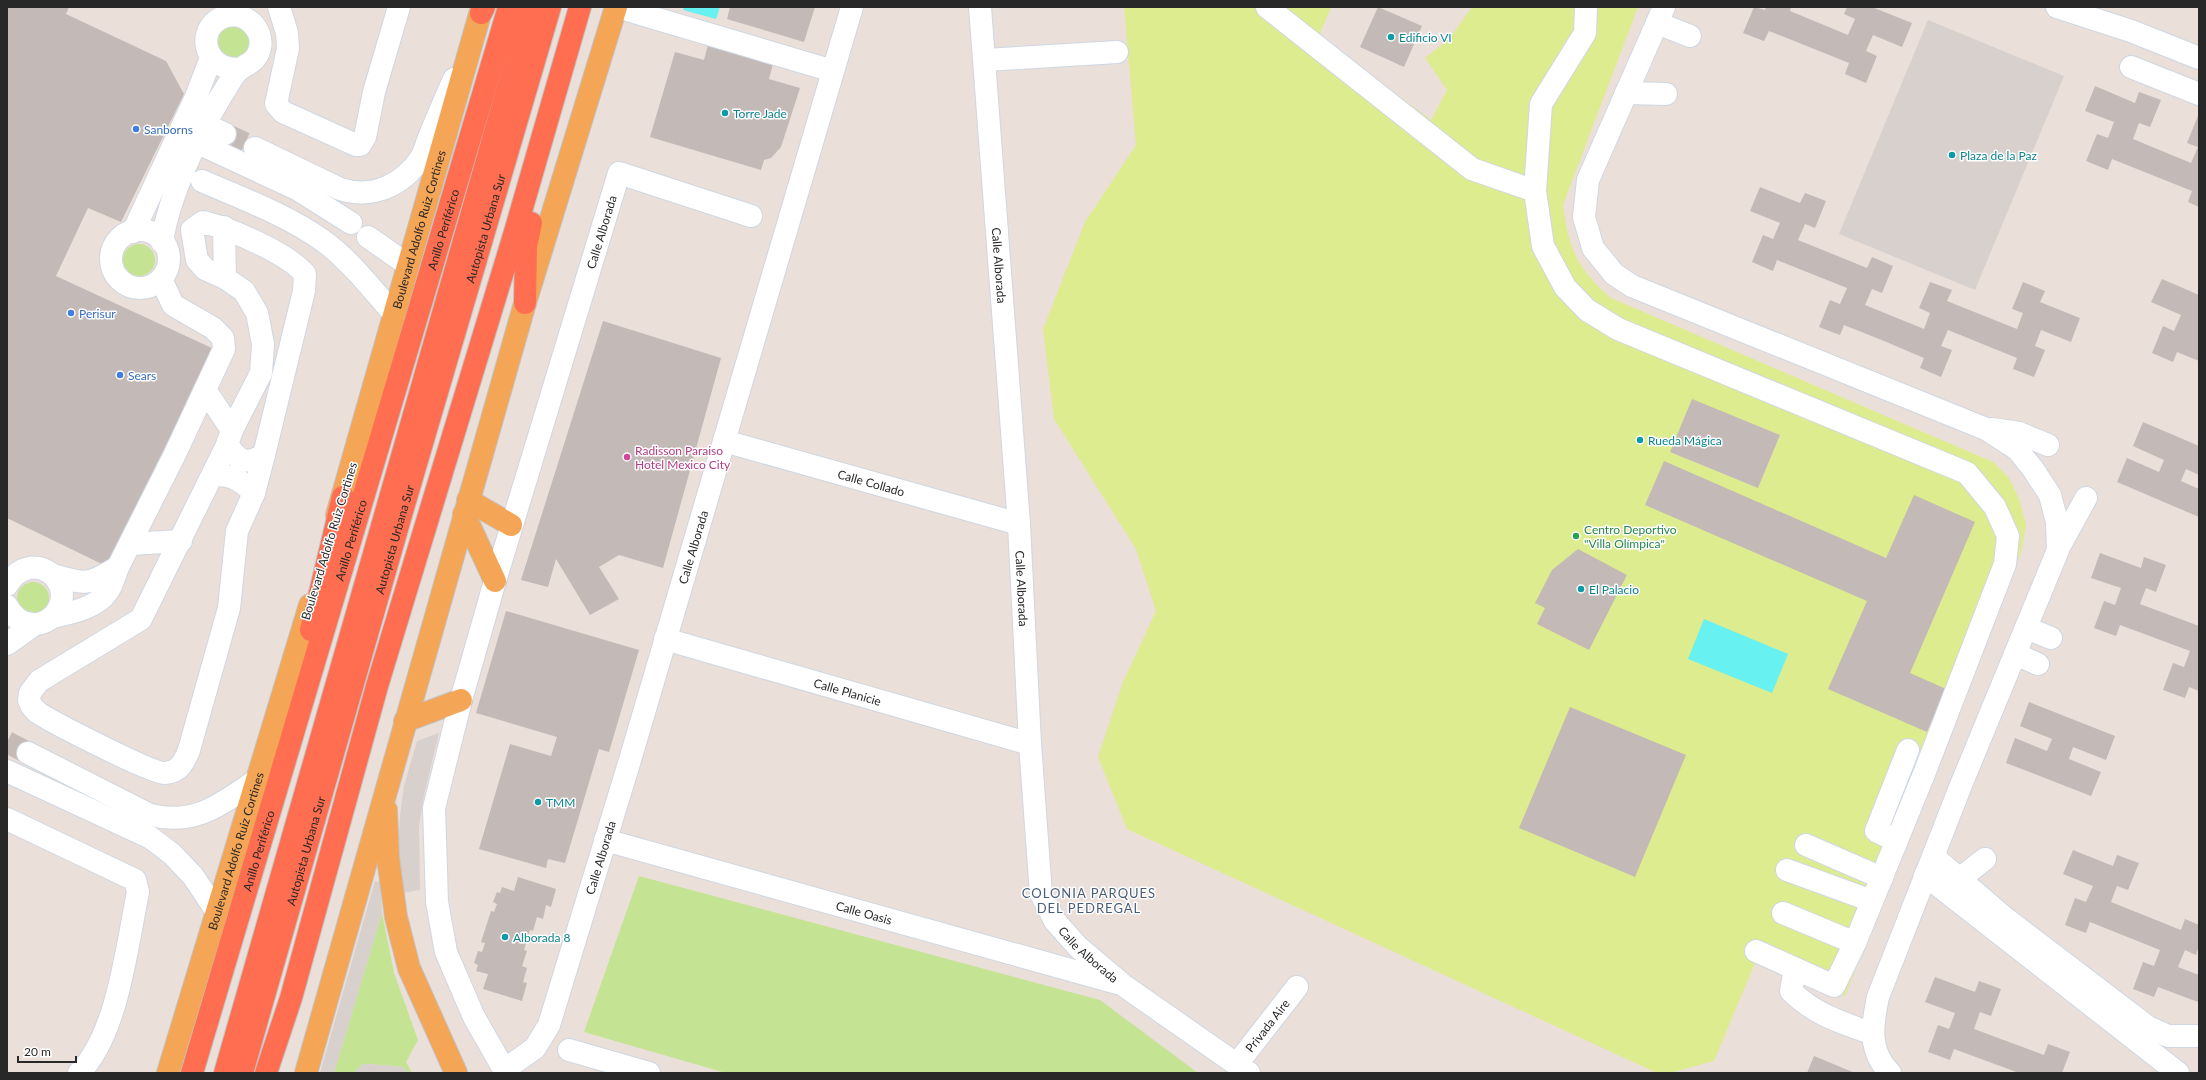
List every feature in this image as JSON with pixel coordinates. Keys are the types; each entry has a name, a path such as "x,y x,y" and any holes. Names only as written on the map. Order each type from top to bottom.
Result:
{"highway":[{"name":"Anillo Periférico","path":"192,1073 509,7"},
{"name":"Autopista Urbana Sur","path":"225,1073 531,7"},
{"name":"Autopista Urbana Sur","path":"242,1073 401,515 550,7"},
{"path":"266,1073 291,998 377,686 515,232 580,7"},
{"path":"525,303 526,246 553,131 552,104"},
{"path":"255,861 343,497"}],"main road":[{"path":"306,1073 525,303 616,7"},
{"name":"Boulevard Adolfo Ruiz Cortines","path":"168,1073 343,497 482,9"},
{"path":"466,507 512,525"},
{"path":"466,507 495,581"},
{"path":"405,721 461,700"},
{"path":"385,793 391,880 396,917 409,968 456,1073"}],"street":[{"path":"278,7 287,33 286,55 277,90 276,104 283,112 356,145 360,145 365,137 374,92 399,7"},
{"path":"616,7 833,71"},
{"name":"Calle Alborada","path":"751,216 618,173 495,581 461,700 434,808 437,902 446,952 474,1017 505,1071 535,1048 549,1025 606,840 852,7"},
{"name":"Calle Alborada","path":"980,7 1019,524 1030,744 1041,894 1055,921 1078,947 1123,985 1243,1069"},
{"path":"1267,7 1472,169 1535,191"},
{"path":"1586,7 1585,33 1541,104 1535,191 1543,246 1565,286 1587,310 1618,329 1967,473 1995,507 2008,536 2005,564 1882,878 1855,943 1834,986 1756,952"},
{"path":"2058,7 2131,31 2199,58"},
{"path":"255,148 340,189 352,193 373,193 388,188 399,181 421,158 482,9"},
{"path":"213,14 238,16 248,20 256,27 260,37 260,48 256,58 249,65 239,69 229,70 219,66 211,58 207,49 207,38 213,14"},
{"path":"1690,36 1661,15 1588,180 1584,217 1593,248 1614,274 1632,286 1986,429 2017,449 2033,469 2050,495 2057,522 2058,550"},
{"path":"260,48 286,55"},
{"path":"984,60 1117,52"},
{"path":"133,232 190,112 211,58"},
{"path":"2131,67 2199,94"},
{"path":"162,242 174,195 210,134 221,97 239,69"},
{"path":"1626,93 1666,94"},
{"path":"210,134 350,224"},
{"path":"202,181 272,212 323,240 352,265 394,314"},
{"path":"203,222 224,227 296,263 305,274 299,312 254,493 237,531 228,608 189,750 183,765 173,772 163,773 122,756 39,714 28,700 30,693 39,681 141,619 181,541 261,373 263,344 257,313 244,291 225,278 206,269 197,260 192,230 203,222"},
{"path":"224,227 225,278"},
{"path":"139,230 150,232 160,238 162,242 166,247 169,258 167,270 160,280 151,286 141,289 130,287 121,282 114,274 111,263 112,252 117,241 127,233 139,230"},
{"path":"368,237 408,265"},
{"path":"7,606 17,620 44,621 73,613 94,603 108,591 118,567 205,390 224,349 223,338 213,328 173,305 160,280"},
{"path":"205,390 230,438 236,457 241,460 249,461 264,455"},
{"path":"1986,429 2019,433 2048,445"},
{"name":"Calle Collado","path":"724,441 1019,524"},
{"path":"213,475 224,474 234,477 254,493"},
{"path":"1890,1073 1884,1067 1877,1050 1873,1034 1872,1025 1878,997 1929,866 2058,550 2086,498"},
{"path":"130,544 181,541"},
{"path":"8,580 18,571 27,568 41,568 53,575 80,583 100,578 118,567"},
{"path":"7,644 44,621 58,610 61,601 59,582 53,575"},
{"path":"2026,628 2051,638"},
{"name":"Calle Planicie","path":"665,639 1030,744"},
{"path":"2015,654 2038,664"},
{"path":"1896,841 1876,831 1908,750"},
{"path":"28,753 150,815 164,818 193,817 215,807 257,780"},
{"path":"7,771 150,838 172,854 193,876 217,912"},
{"path":"7,819 135,880 138,892 123,971 112,1014 94,1054 79,1073"},
{"name":"Calle Oasis","path":"606,840 1123,985"},
{"path":"1806,845 1882,878"},
{"path":"1959,879 1985,859"},
{"path":"1929,866 1959,879 2011,911 2148,1027 2168,1036 2199,1036"},
{"path":"1929,866 2178,1073"},
{"path":"1788,870 1872,901"},
{"path":"1782,913 1855,943"},
{"path":"1795,969 1791,991 1806,1006 1873,1034"},
{"name":"Privada Aire","path":"1243,1069 1297,987"},
{"path":"569,1050 649,1073"}],"green space":[{"name":"Centro Deportivo \"Villa Olímpica\"","path":"1124,7 1331,7 1319,36 1431,120 1447,90 1425,58 1449,39 1472,7 1638,7 1563,205 1568,234 1576,257 1582,267 1599,287 1611,298 1993,462 2009,478 2019,499 2026,524 2022,549 1845,996 1756,961 1714,1061 1670,1073 1657,1073 1127,829 1098,757 1123,682 1156,611 1136,549 1054,419 1043,329 1085,222 1136,145","holes":["1692,400 1780,435 1758,488 1671,452"]},
{"path":"233,27 244,32 249,43 244,54 233,59 222,54 217,43 222,32"},
{"path":"139,244 145,245 152,251 155,260 154,266 148,273 139,276 133,275 126,269 123,260 124,254 130,247"},
{"path":"33,582 39,583 46,589 49,598 48,604 42,611 33,614 27,613 20,607 17,598 18,592 24,585"},
{"path":"639,876 1100,1000 1198,1073 726,1073 584,1032"},
{"path":"382,913 394,973 418,1040 406,1062 412,1073 408,1073 403,1067 368,1064 362,1065 354,1073 334,1073"}],"shaded area":[{"name":"Plaza de la Paz","path":"1928,20 2064,76 1975,290 1839,234"},
{"path":"439,733 424,795 419,825 420,890 403,893 398,847 404,786 417,741"},
{"path":"375,881 380,882 382,913 334,1073 320,1073"},
{"path":"368,1064 403,1067 408,1073 354,1073 362,1065"}],"water":[{"path":"684,7 720,7 716,19 683,10"},
{"path":"1704,619 1788,654 1772,693 1688,659"}],"building":[{"name":"Perisur","path":"7,7 69,7 66,14 166,61 184,94 121,222 88,208 56,276 214,349 106,566 7,518"},
{"path":"730,7 815,7 804,42 727,19"},
{"name":"Edificio VI","path":"1378,7 1422,26 1404,67 1360,47"},
{"path":"1754,7 1765,10 1766,7 1791,7 1790,11 1848,35 1855,19 1844,14 1847,7 1872,7 1912,23 1902,47 1873,35 1866,51 1877,56 1866,83 1845,74 1849,63 1769,31 1764,41 1743,33"},
{"name":"Torre Jade","path":"709,41 774,60 769,79 800,88 781,147 771,158 764,160 761,170 650,137 675,52 704,60"},
{"path":"2095,86 2135,103 2139,92 2161,100 2150,127 2139,123 2133,139 2191,163 2198,147 2187,143 2199,113 2199,207 2188,202 2192,191 2112,159 2108,170 2086,161 2097,134 2108,138 2114,122 2085,111"},
{"path":"1760,187 1800,203 1805,193 1826,201 1815,228 1805,224 1798,240 1867,268 1872,257 1893,266 1882,293 1872,289 1865,305 1924,329 1930,313 1919,308 1930,282 1952,290 1947,301 2017,329 2023,313 2012,309 2023,282 2045,291 2040,302 2080,318 2071,342 2041,330 2035,346 2045,350 2034,377 2013,369 2017,358 1948,330 1941,346 1952,350 1941,377 1920,368 1924,358 1884,341 1844,325 1840,335 1819,327 1830,300 1840,304 1847,288 1777,260 1773,271 1752,262 1763,235 1773,239 1780,223 1750,211"},
{"path":"2162,279 2199,295 2199,361 2177,352 2173,362 2152,353 2163,326 2174,331 2181,315 2151,302"},
{"name":"Radisson Paraiso Hotel Mexico City","path":"603,321 721,358 663,568 619,555 599,567 619,599 590,615 556,559 548,587 521,580"},
{"path":"1692,399 1780,435 1758,488 1670,452"},
{"path":"2143,422 2199,446 2199,475 2186,469 2181,481 2199,489 2199,517 2117,482 2127,458 2159,472 2164,460 2133,446"},
{"path":"1664,461 1886,558 1914,495 1975,522 1910,673 1946,689 1927,732 1828,689 1867,601 1645,505"},
{"name":"El Palacio","path":"1578,549 1627,575 1589,650 1537,624 1545,608 1535,603 1552,570"},
{"path":"2100,553 2141,568 2144,557 2166,565 2156,592 2146,588 2140,604 2199,626 2199,691 2189,687 2185,698 2163,690 2173,663 2184,667 2190,651 2120,625 2116,636 2094,628 2104,601 2115,605 2121,588 2091,578"},
{"path":"506,611 639,650 609,752 599,749 565,863 548,859 546,868 479,849 510,744 551,756 557,737 476,713"},
{"path":"2029,702 2115,736 2106,760 2073,747 2069,759 2101,772 2091,796 2006,763 2015,738 2047,751 2052,739 2020,726"},
{"path":"1570,707 1686,755 1635,877 1519,828"},
{"path":"2073,850 2113,866 2117,855 2139,863 2128,890 2117,886 2111,902 2181,930 2185,919 2199,925 2199,946 2196,955 2185,950 2178,967 2199,975 2198,1002 2158,987 2154,997 2133,989 2143,962 2154,966 2160,950 2090,922 2086,933 2065,925 2075,898 2086,902 2093,886 2063,874"},
{"name":"Alborada 8","path":"518,877 556,889 551,907 546,905 543,919 537,917 533,931 530,930 524,950 527,951 522,966 527,968 523,982 527,983 522,1001 483,989 488,974 476,971 478,965 474,963 478,951 482,952 485,943 481,942 491,911 494,912 497,904 493,902 497,892 500,893 502,887 514,891"},
{"path":"1935,977 1975,992 1979,981 2001,989 1991,1016 1980,1012 1974,1029 2044,1055 2048,1044 2070,1052 2062,1073 2019,1073 1954,1049 1950,1060 1928,1052 1938,1025 1949,1029 1955,1013 1925,1002"},
{"path":"1814,1056 1855,1073 1807,1073"}],"tunnel":[{"path":"225,134 255,148"},
{"path":"7,742 28,753"}],"place":[{"name":"Edificio VI","path":"1391,37"},
{"name":"Torre Jade","path":"725,113"},
{"name":"Sanborns","path":"136,129"},
{"name":"Plaza de la Paz","path":"1952,155"},
{"name":"Perisur","path":"71,313"},
{"name":"Sears","path":"120,375"},
{"name":"Rueda Mágica","path":"1640,440"},
{"name":"Radisson Paraiso Hotel Mexico City","path":"627,457"},
{"name":"Centro Deportivo \"Villa Olímpica\"","path":"1576,536"},
{"name":"El Palacio","path":"1581,589"},
{"name":"TMM","path":"538,802"},
{"name":"Alborada 8","path":"505,937"}],"district":[{"name":"COLONIA PARQUES DEL PEDREGAL","path":"1089,900"}]}
